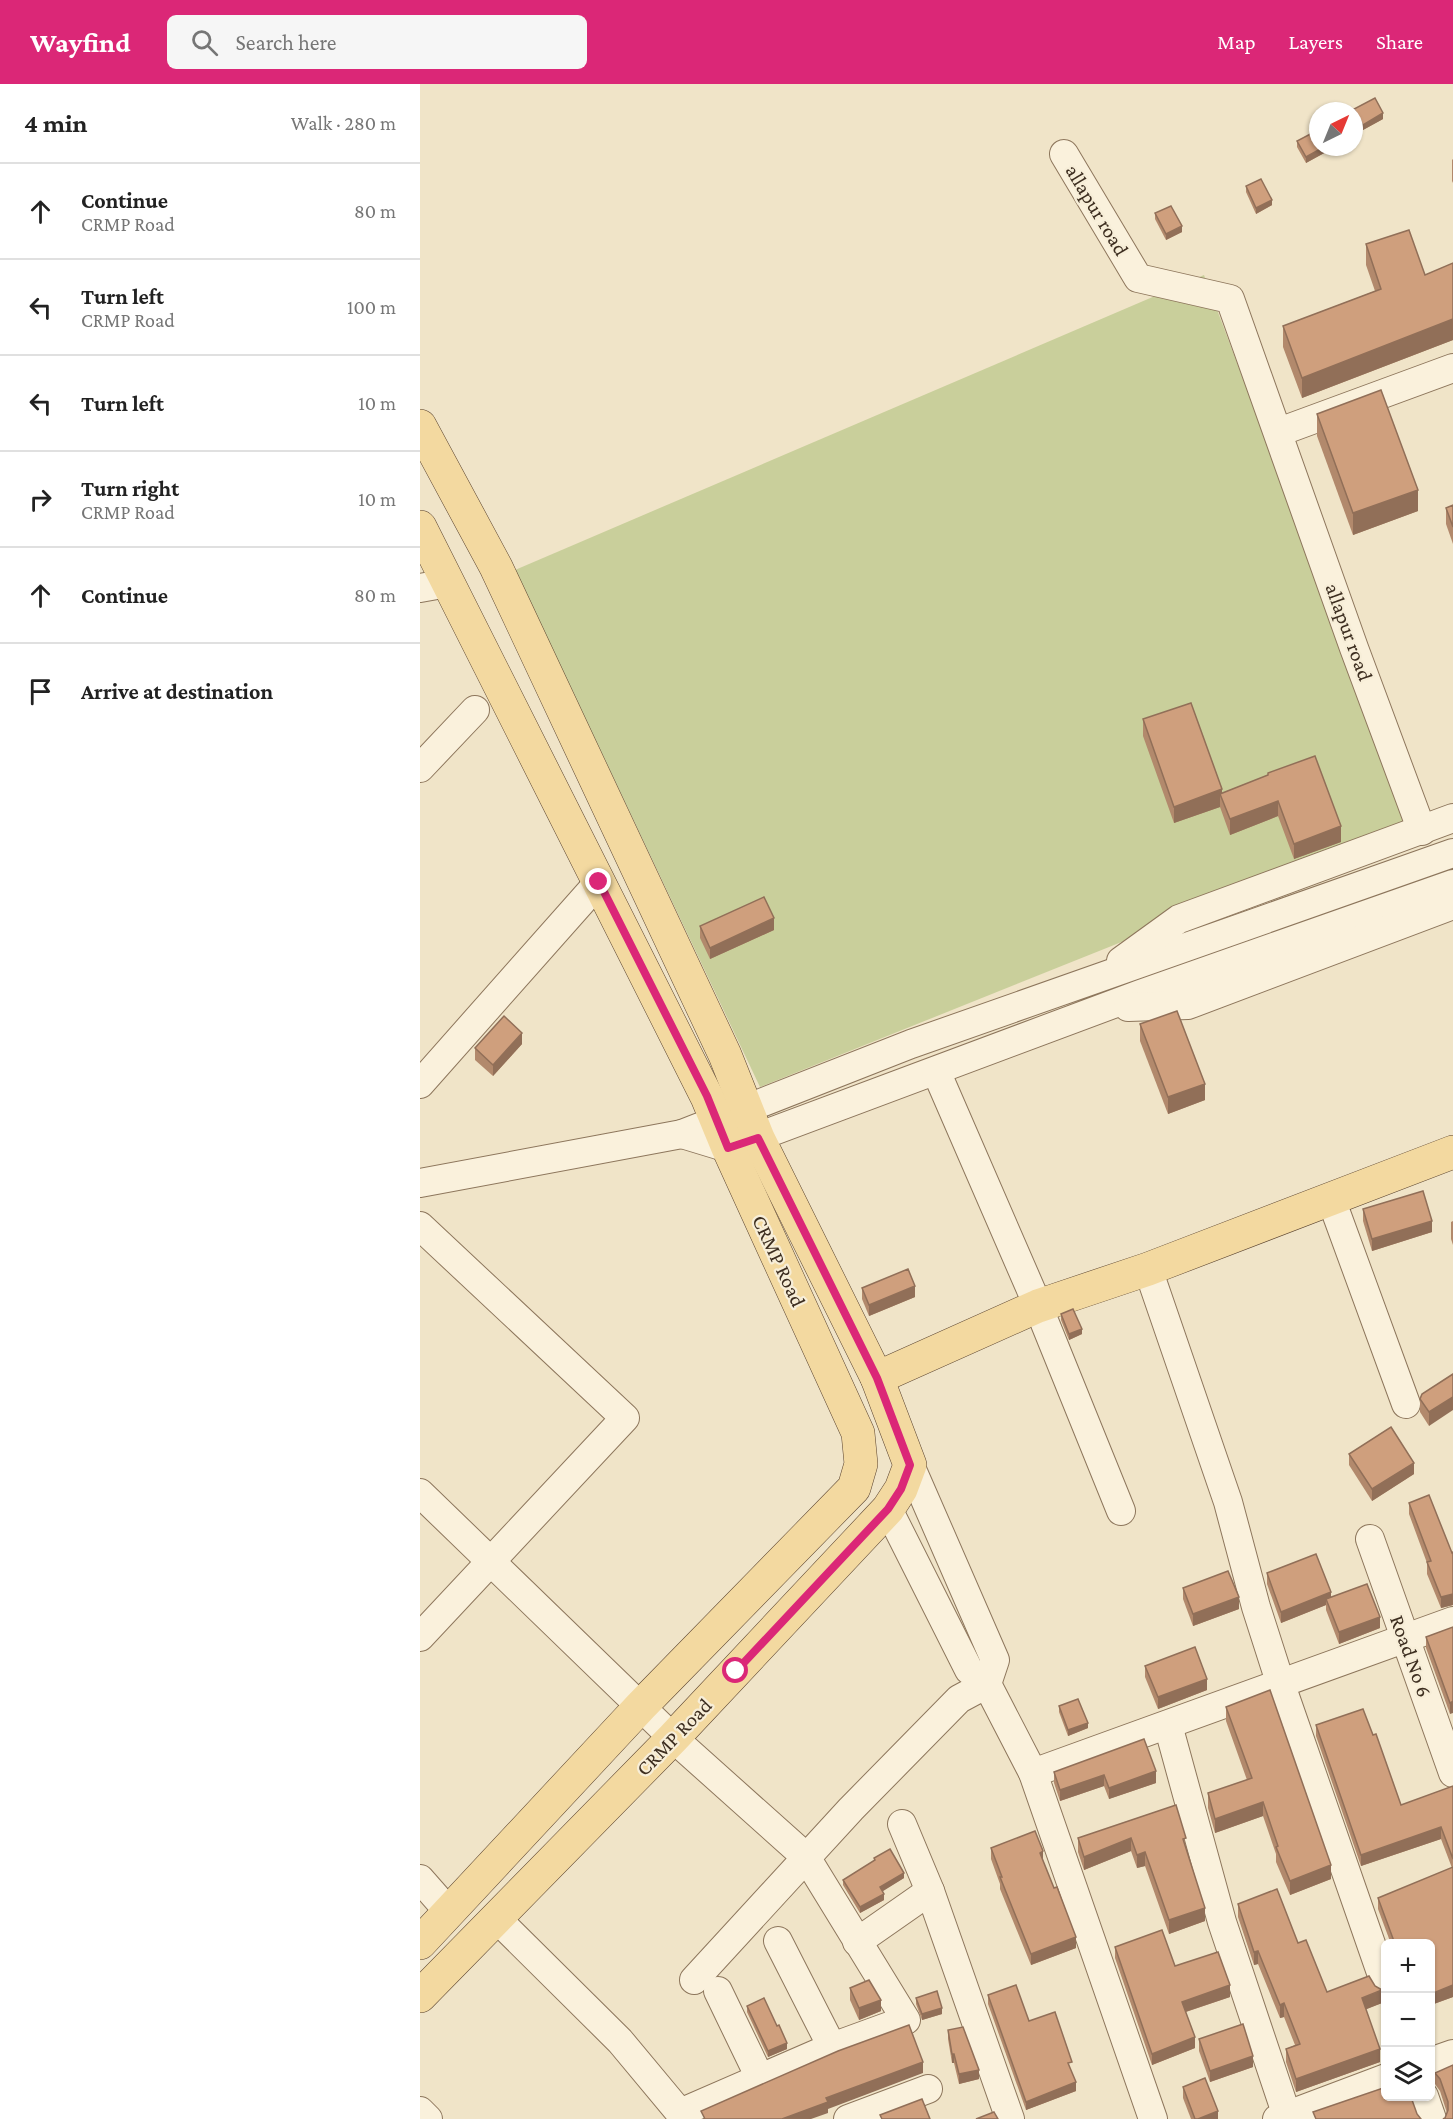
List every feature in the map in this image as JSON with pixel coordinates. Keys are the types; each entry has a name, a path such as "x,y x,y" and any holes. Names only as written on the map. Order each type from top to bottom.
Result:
{"main road":[{"path":"420,426 496,567 725,1055 737,1129"},
{"path":"420,527 434,586 599,882 707,1096 737,1129"},
{"name":"CRMP Road","path":"420,1996 673,1738 888,1509 901,1489 910,1465 877,1378 737,1129"},
{"name":"CRMP Road","path":"420,1943 641,1706 854,1488 861,1464 858,1433 737,1129"},
{"path":"877,1378 1038,1306 1148,1269 1453,1152"}],"street":[{"name":"allapur road","path":"1064,154 1138,278 1230,299 1354,648 1422,831"},
{"path":"1279,432 1453,368"},
{"path":"420,768 475,710"},
{"path":"1095,980 1179,919 1453,818"},
{"path":"737,1129 911,1044 1453,853"},
{"path":"420,1084 599,882"},
{"path":"420,1184 682,1134 737,1129 936,1071 1140,994 1452,903"},
{"path":"1105,1007 1188,1005 1452,903"},
{"path":"936,1071 1038,1306 1122,1511"},
{"path":"1331,1199 1406,1404"},
{"path":"420,1226 625,1418 420,1637"},
{"path":"1148,1269 1228,1502 1256,1607 1281,1685 1381,1973"},
{"path":"760,2078 706,1985 806,1857 959,1699 987,1684 995,1660 910,1465"},
{"path":"420,1492 673,1738 806,1857 906,2020 832,2047 681,2116 620,2041 497,1919"},
{"path":"888,1509 969,1670 987,1684 1033,1773 1153,2119"},
{"name":"Road No 6","path":"1370,1539 1453,1773"},
{"path":"1033,1773 1453,1621"},
{"path":"1168,1725 1222,1922 1284,2118 1381,2080"},
{"path":"902,1824 930,1891 1010,2119"},
{"path":"420,1880 449,1912"},
{"path":"858,1942 930,1891"},
{"path":"778,1941 832,2047"},
{"path":"1435,2061 1453,2054"},
{"path":"848,2119 928,2089"},
{"path":"1425,2101 1432,2119"},
{"path":"420,2111 428,2119"}],"green space":[{"path":"1204,275 1411,826 760,1087 515,570"}],"building":[{"path":"1375,98 1383,113 1363,125 1363,104"},
{"path":"1309,135 1309,155 1306,157 1297,141"},
{"path":"1261,179 1272,200 1256,208 1246,186"},
{"path":"1171,206 1182,226 1166,234 1155,213"},
{"path":"1409,230 1425,275 1453,263 1453,319 1302,378 1283,326 1381,289 1366,244"},
{"path":"1381,390 1418,490 1353,513 1317,414"},
{"path":"1453,505 1453,527 1446,508"},
{"path":"1191,703 1222,789 1174,807 1143,719"},
{"path":"1315,756 1341,826 1294,844 1278,801 1230,819 1220,794"},
{"path":"764,897 774,918 710,948 700,926"},
{"path":"1177,1011 1205,1084 1168,1097 1140,1024"},
{"path":"504,1016 522,1033 493,1065 475,1048"},
{"path":"1423,1191 1432,1221 1372,1239 1363,1209"},
{"path":"908,1269 915,1286 869,1305 862,1288"},
{"path":"1073,1309 1082,1329 1069,1334 1061,1314"},
{"path":"1453,1374 1453,1397 1429,1412 1420,1399 1422,1394"},
{"path":"1391,1427 1414,1463 1372,1489 1349,1454"},
{"path":"1429,1495 1453,1552 1453,1594 1441,1597 1427,1562 1431,1561 1409,1503"},
{"path":"1316,1554 1331,1592 1281,1612 1267,1573"},
{"path":"1228,1571 1239,1597 1193,1614 1183,1588"},
{"path":"1367,1584 1380,1617 1339,1632 1326,1599"},
{"path":"1453,1627 1453,1701 1450,1703 1426,1637"},
{"path":"1195,1647 1207,1679 1158,1697 1145,1666"},
{"path":"1270,1690 1331,1865 1290,1881 1276,1847 1278,1846 1263,1802 1215,1819 1208,1793 1252,1778 1226,1707"},
{"path":"1078,1699 1088,1723 1068,1730 1059,1706"},
{"path":"1363,1709 1373,1735 1376,1734 1401,1805 1453,1786 1453,1859 1441,1827 1361,1855 1316,1725"},
{"path":"1144,1739 1156,1771 1109,1788 1104,1775 1060,1790 1054,1772"},
{"path":"1176,1805 1186,1838 1183,1839 1205,1908 1169,1920 1145,1852 1137,1855 1131,1838 1084,1857 1078,1838"},
{"path":"1035,1831 1043,1851 1040,1853 1054,1888 1057,1887 1076,1937 1031,1954 1000,1877 1002,1877 991,1848"},
{"path":"890,1849 904,1873 880,1887 884,1894 860,1907 843,1880"},
{"path":"1453,1867 1453,1985 1435,1992 1435,1939 1393,1939 1378,1898"},
{"path":"1277,1889 1298,1943 1306,1940 1327,1992 1369,1976 1381,1990 1362,1998 1380,2049 1296,2079 1286,2049 1300,2044 1284,2003 1280,2005 1258,1951 1254,1952 1238,1904"},
{"path":"1162,1930 1175,1966 1218,1952 1230,1985 1182,2002 1195,2037 1152,2054 1115,1947"},
{"path":"869,1980 881,2000 859,2008 850,1988"},
{"path":"1016,1985 1029,2021 1055,2012 1072,2062 1068,2063 1076,2082 1026,2102 988,1995"},
{"path":"937,1991 942,2008 922,2014 916,1998"},
{"path":"764,1998 787,2043 768,2051 747,2006"},
{"path":"1243,2024 1253,2056 1210,2071 1199,2039"},
{"path":"909,2025 923,2062 826,2098 828,2102 782,2119 705,2119 701,2111 838,2051"},
{"path":"963,2027 979,2070 959,2074 954,2054 952,2054 948,2030"},
{"path":"1453,2065 1453,2119 1443,2119 1448,2110 1448,2102 1440,2079 1435,2073"},
{"path":"1205,2078 1218,2111 1195,2119 1183,2087"},
{"path":"1381,2089 1381,2101 1412,2101 1421,2119 1316,2119 1313,2112"},
{"path":"922,2099 930,2119 882,2119 880,2115"},
{"path":"994,2112 998,2119 976,2119"}],"route":[{"path":"599,882 707,1096 728,1148 758,1138 877,1378 910,1465 901,1489 888,1509 736,1671"}]}
